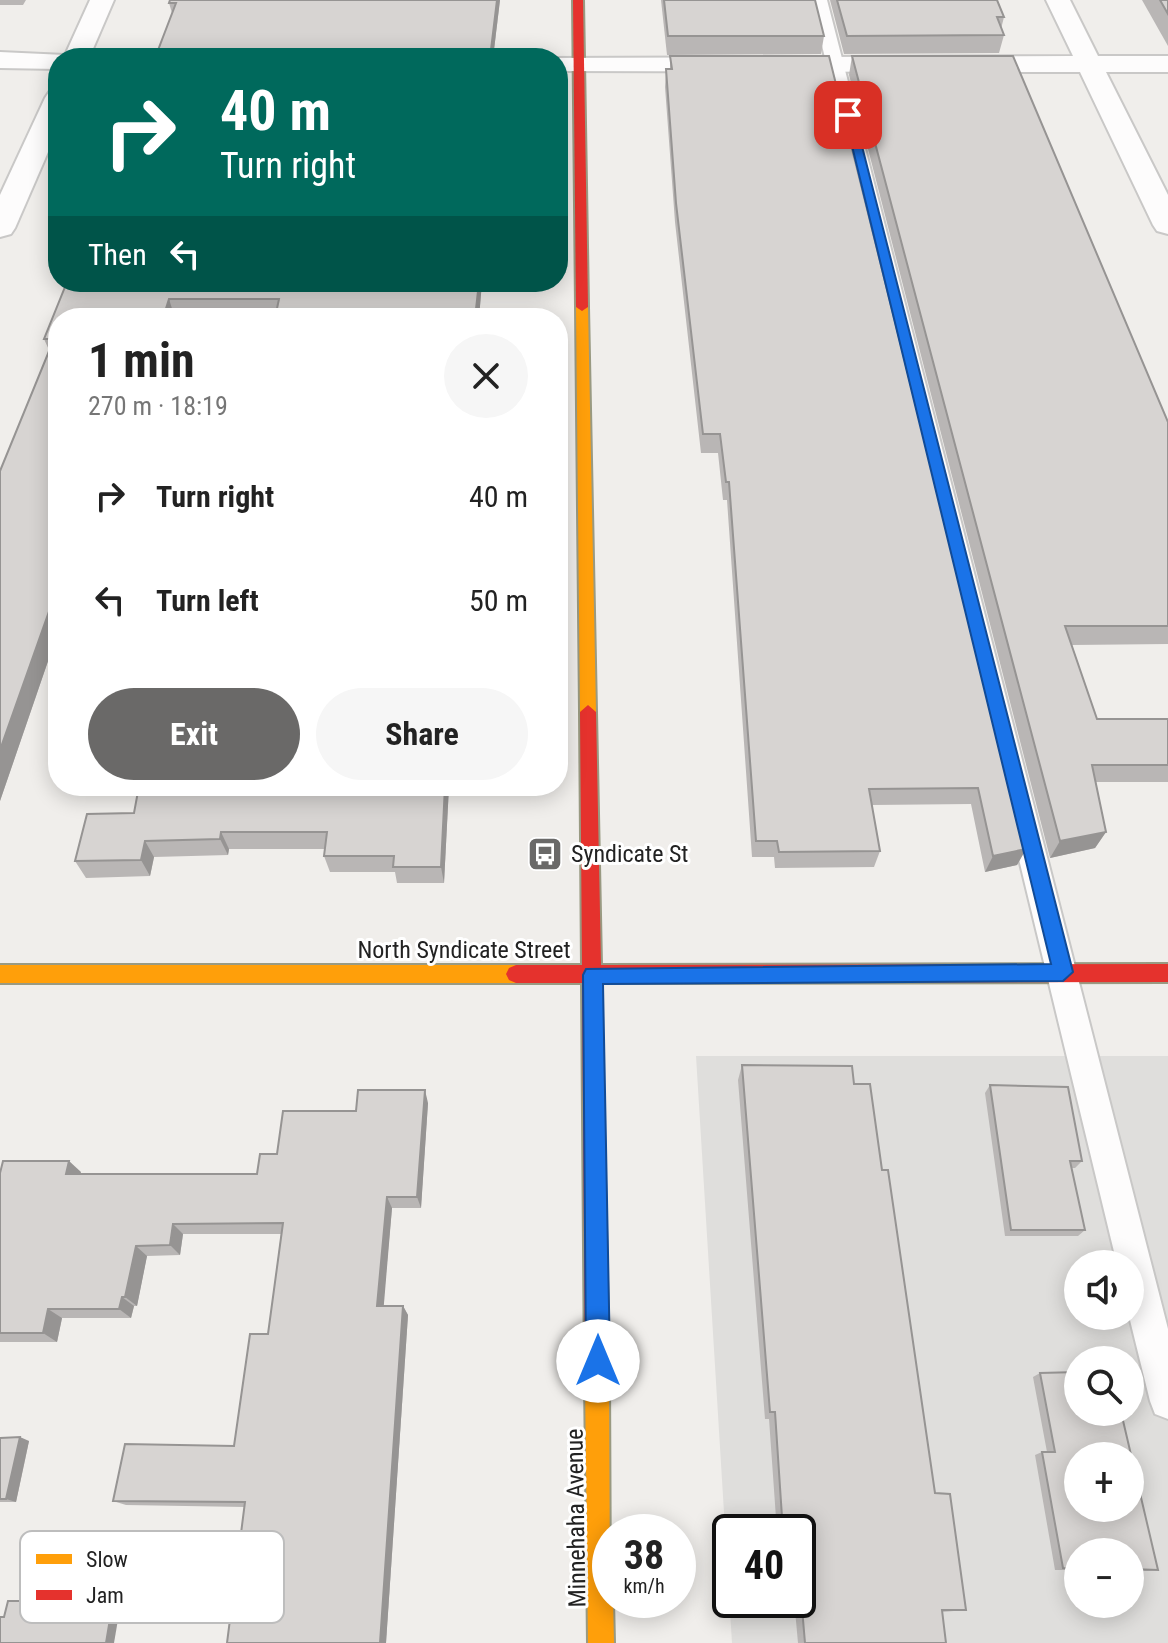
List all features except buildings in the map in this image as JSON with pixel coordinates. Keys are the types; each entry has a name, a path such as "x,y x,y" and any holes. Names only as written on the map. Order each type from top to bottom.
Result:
{"street":[{"path":"80,48 102,0"},
{"name":"Minnehaha Avenue","path":"578,0 568,63 593,975 601,1643"},
{"path":"1058,0 1168,225"},
{"path":"0,60 48,61"},
{"path":"568,63 1168,64"},
{"path":"0,228 48,120"},
{"name":"North Syndicate Street","path":"0,974 1168,973"}],"lane":[{"path":"819,0 1168,1401"}],"shaded area":[{"path":"696,1056 1168,1056 1168,1643 732,1643 730,1618 816,1618 816,1514 724,1514"}],"traffic: slow":[{"path":"582,307 588,712"},
{"path":"0,974 516,974"},
{"path":"597,1378 601,1643"}],"traffic: jam":[{"path":"578,0 582,307"},
{"path":"588,712 597,1378"},
{"path":"516,974 1168,973"}],"place":[{"name":"Syndicate St","path":"545,854"}],"route":[{"path":"598,1361 593,975 1063,972 848,115"}]}
